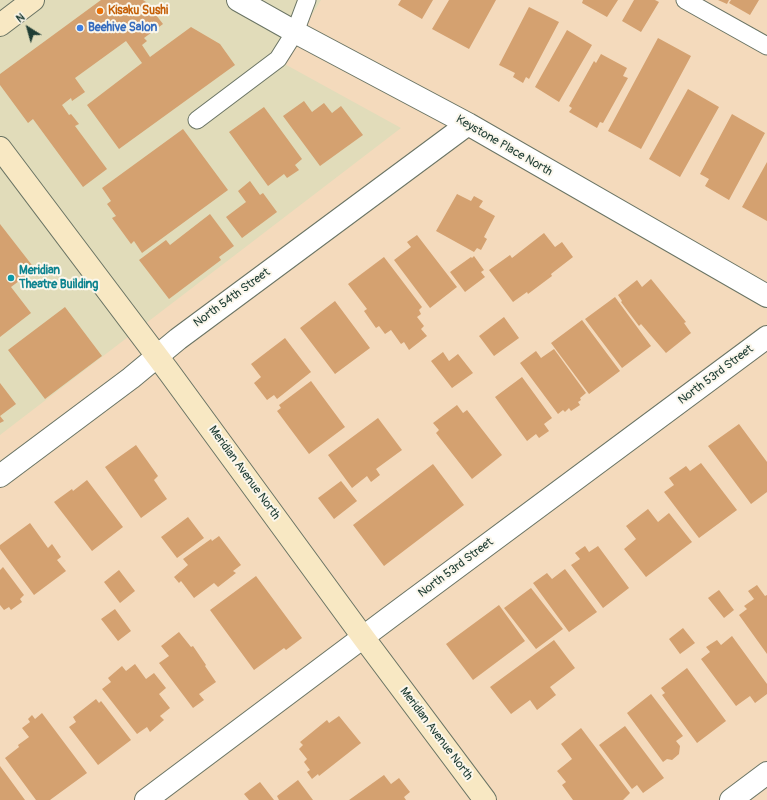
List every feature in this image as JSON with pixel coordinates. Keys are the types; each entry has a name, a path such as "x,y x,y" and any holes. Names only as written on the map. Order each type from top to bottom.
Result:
{"street":[{"path":"0,24 33,0"},
{"name":"Keystone Place North","path":"238,0 468,124 767,296"},
{"name":"North 54th Street","path":"0,476 131,378 184,334 468,124"},
{"name":"Meridian Avenue North","path":"0,148 157,356 363,637 485,800"},
{"name":"North 53rd Street","path":"146,800 767,337"},
{"path":"731,800 767,774"}],"lane":[{"path":"198,120 278,59 295,32 307,0"},
{"path":"685,0 767,46"}],"shaded area":[{"path":"0,0 321,0 281,62 401,128 0,435"}],"building":[{"path":"101,0 143,0 146,2 163,24 144,38 147,41 142,45 150,57 191,27 220,44 235,65 119,149 87,105 142,63 126,41 75,78 85,92 72,101 71,98 62,105 69,115 71,114 79,124 75,126 107,169 83,187 33,119 28,123 0,85 0,74"},
{"path":"401,0 433,0 422,19 398,5"},
{"path":"449,0 496,0 469,49 432,29"},
{"path":"583,0 618,0 607,17 582,3"},
{"path":"634,0 655,0 659,2 641,32 622,21"},
{"path":"718,0 729,0 727,4"},
{"path":"731,0 759,0 750,15 729,3"},
{"path":"529,7 559,22 529,79 526,77 523,83 513,77 515,73 499,65"},
{"path":"567,30 592,45 559,102 535,87"},
{"path":"658,38 691,56 641,149 608,131"},
{"path":"601,54 627,68 623,76 628,78 603,123 600,122 597,128 569,112 572,108 569,106 594,61 596,63"},
{"path":"688,89 719,107 680,177 649,159"},
{"path":"304,101 312,112 324,103 332,113 341,106 363,135 320,166 283,116"},
{"path":"264,107 302,159 295,165 299,170 287,178 284,174 268,186 229,132"},
{"path":"732,114 765,133 729,200 705,186 709,179 700,174"},
{"path":"183,129 228,190 142,253 134,241 131,244 112,218 116,216 107,204 111,201 102,188"},
{"path":"767,162 767,221 742,207"},
{"path":"250,181 260,195 263,193 277,212 242,238 226,217 246,202 238,191"},
{"path":"457,194 471,201 474,196 483,201 479,207 495,216 484,237 487,239 481,250 477,248 474,252 436,231"},
{"path":"210,214 234,246 219,257 221,260 169,299 139,260 166,240 170,245"},
{"name":"Meridian Theatre Building","path":"0,224 35,269 11,287 31,313 0,337"},
{"path":"544,233 555,247 562,242 573,257 551,274 552,276 528,294 527,292 513,302 489,270 510,255 512,258"},
{"path":"417,235 457,287 430,308 394,260 411,247 407,242"},
{"path":"474,256 484,270 481,272 485,277 465,292 450,272"},
{"path":"384,257 422,307 419,310 421,314 417,317 424,326 421,329 427,336 409,350 404,342 401,344 391,330 385,334 379,326 376,328 364,311 367,309 348,284"},
{"path":"651,279 686,322 684,323 691,333 666,353 641,324 639,326 621,302 622,301 618,295 637,280 642,287"},
{"path":"615,297 651,346 622,368 585,319"},
{"path":"335,301 370,348 335,374 300,328"},
{"path":"65,307 102,356 45,399 8,350"},
{"path":"504,317 519,338 494,356 479,336"},
{"path":"582,320 620,371 589,394 551,343"},
{"path":"285,338 311,372 277,399 274,395 267,400 254,383 261,377 251,364"},
{"path":"554,349 586,393 578,402 580,405 571,411 569,408 565,412 563,410 558,414 520,363 536,351 541,358"},
{"path":"443,352 449,361 458,354 473,373 452,388 431,361"},
{"path":"522,377 552,418 544,424 549,431 539,438 536,434 527,441 495,397"},
{"path":"311,381 345,427 309,454 277,411 281,408 279,405"},
{"path":"0,383 16,404 0,416"},
{"path":"457,405 463,413 467,410 502,455 472,479 436,433 439,430 433,423"},
{"path":"0,416 4,421 0,423"},
{"path":"378,418 402,450 376,469 380,475 371,482 367,476 352,488 328,455"},
{"path":"739,424 767,462 767,492 751,504 708,446"},
{"path":"136,445 158,476 154,480 167,499 141,518 105,467"},
{"path":"701,463 737,510 699,538 664,492 674,485 669,478 686,466 690,471"},
{"path":"433,464 464,505 384,566 353,525"},
{"path":"87,480 123,527 92,551 54,502 72,489 73,491"},
{"path":"341,481 357,501 334,519 318,498"},
{"path":"648,509 658,522 669,513 692,542 646,577 624,549 636,539 626,526"},
{"path":"188,517 204,538 177,558 161,537"},
{"path":"30,523 48,548 52,544 61,557 57,560 66,571 34,595 0,549 0,545"},
{"path":"219,536 241,565 233,571 236,573 218,587 214,583 194,598 181,581 179,583 174,577 188,565 183,559 211,539 212,541"},
{"path":"585,546 589,552 598,546 629,588 603,608 571,565 580,559 575,553"},
{"path":"3,567 24,595 20,599 22,602 11,610 9,607 4,610 0,605 0,570"},
{"path":"565,569 597,612 569,632 533,583 547,573 552,579"},
{"path":"119,570 135,591 120,603 104,582"},
{"path":"256,576 302,638 286,650 284,648 254,670 210,610"},
{"path":"757,585 765,596 767,595 767,654 739,615 747,609 744,606 754,599 748,591"},
{"path":"531,588 563,629 536,649 504,608"},
{"path":"719,590 734,610 724,618 708,598"},
{"path":"499,605 525,641 473,680 446,644"},
{"path":"115,609 131,631 118,641 101,619"},
{"path":"683,628 695,643 680,654 669,639"},
{"path":"179,632 191,647 193,646 216,682 199,694 204,700 193,708 159,663 169,656 161,646"},
{"path":"732,636 767,684 767,694 755,703 750,696 736,706 701,659 710,652 706,647 717,640 721,645"},
{"path":"554,640 575,668 550,687 556,695 537,710 530,700 511,714 490,687"},
{"path":"135,664 146,679 154,673 166,688 159,694 170,708 160,716 164,720 150,732 147,727 137,734 102,689 111,682 108,678 122,666 126,671"},
{"path":"687,668 726,721 697,743 662,695 665,693 661,688"},
{"path":"651,694 683,736 676,741 680,746 679,754 672,760 667,759 663,762 627,713"},
{"path":"96,699 99,703 101,701 131,740 98,765 69,727 76,722 73,717"},
{"path":"42,713 87,773 50,800 36,800 5,758 19,747 18,745 29,737 22,728 30,722 28,719 32,715 35,719"},
{"path":"339,716 361,743 319,776 318,774 312,779 307,772 310,770 304,762 307,759 299,749 303,745 300,742 327,720 329,723"},
{"path":"625,726 664,778 643,793 637,785 632,789 599,745"},
{"path":"581,728 630,793 623,800 573,800 562,785 566,782 557,771 572,759 561,744"},
{"path":"0,766 25,800 0,800"},
{"path":"384,775 391,784 399,778 410,792 404,797 406,800 349,800"},
{"path":"298,780 313,800 279,800 277,796"},
{"path":"260,782 274,800 249,800 244,794"}],"place":[{"name":"Kisaku Sushi","path":"100,11"},
{"name":"Beehive Salon","path":"80,28"},
{"name":"Meridian Theatre Building","path":"11,278"}]}
